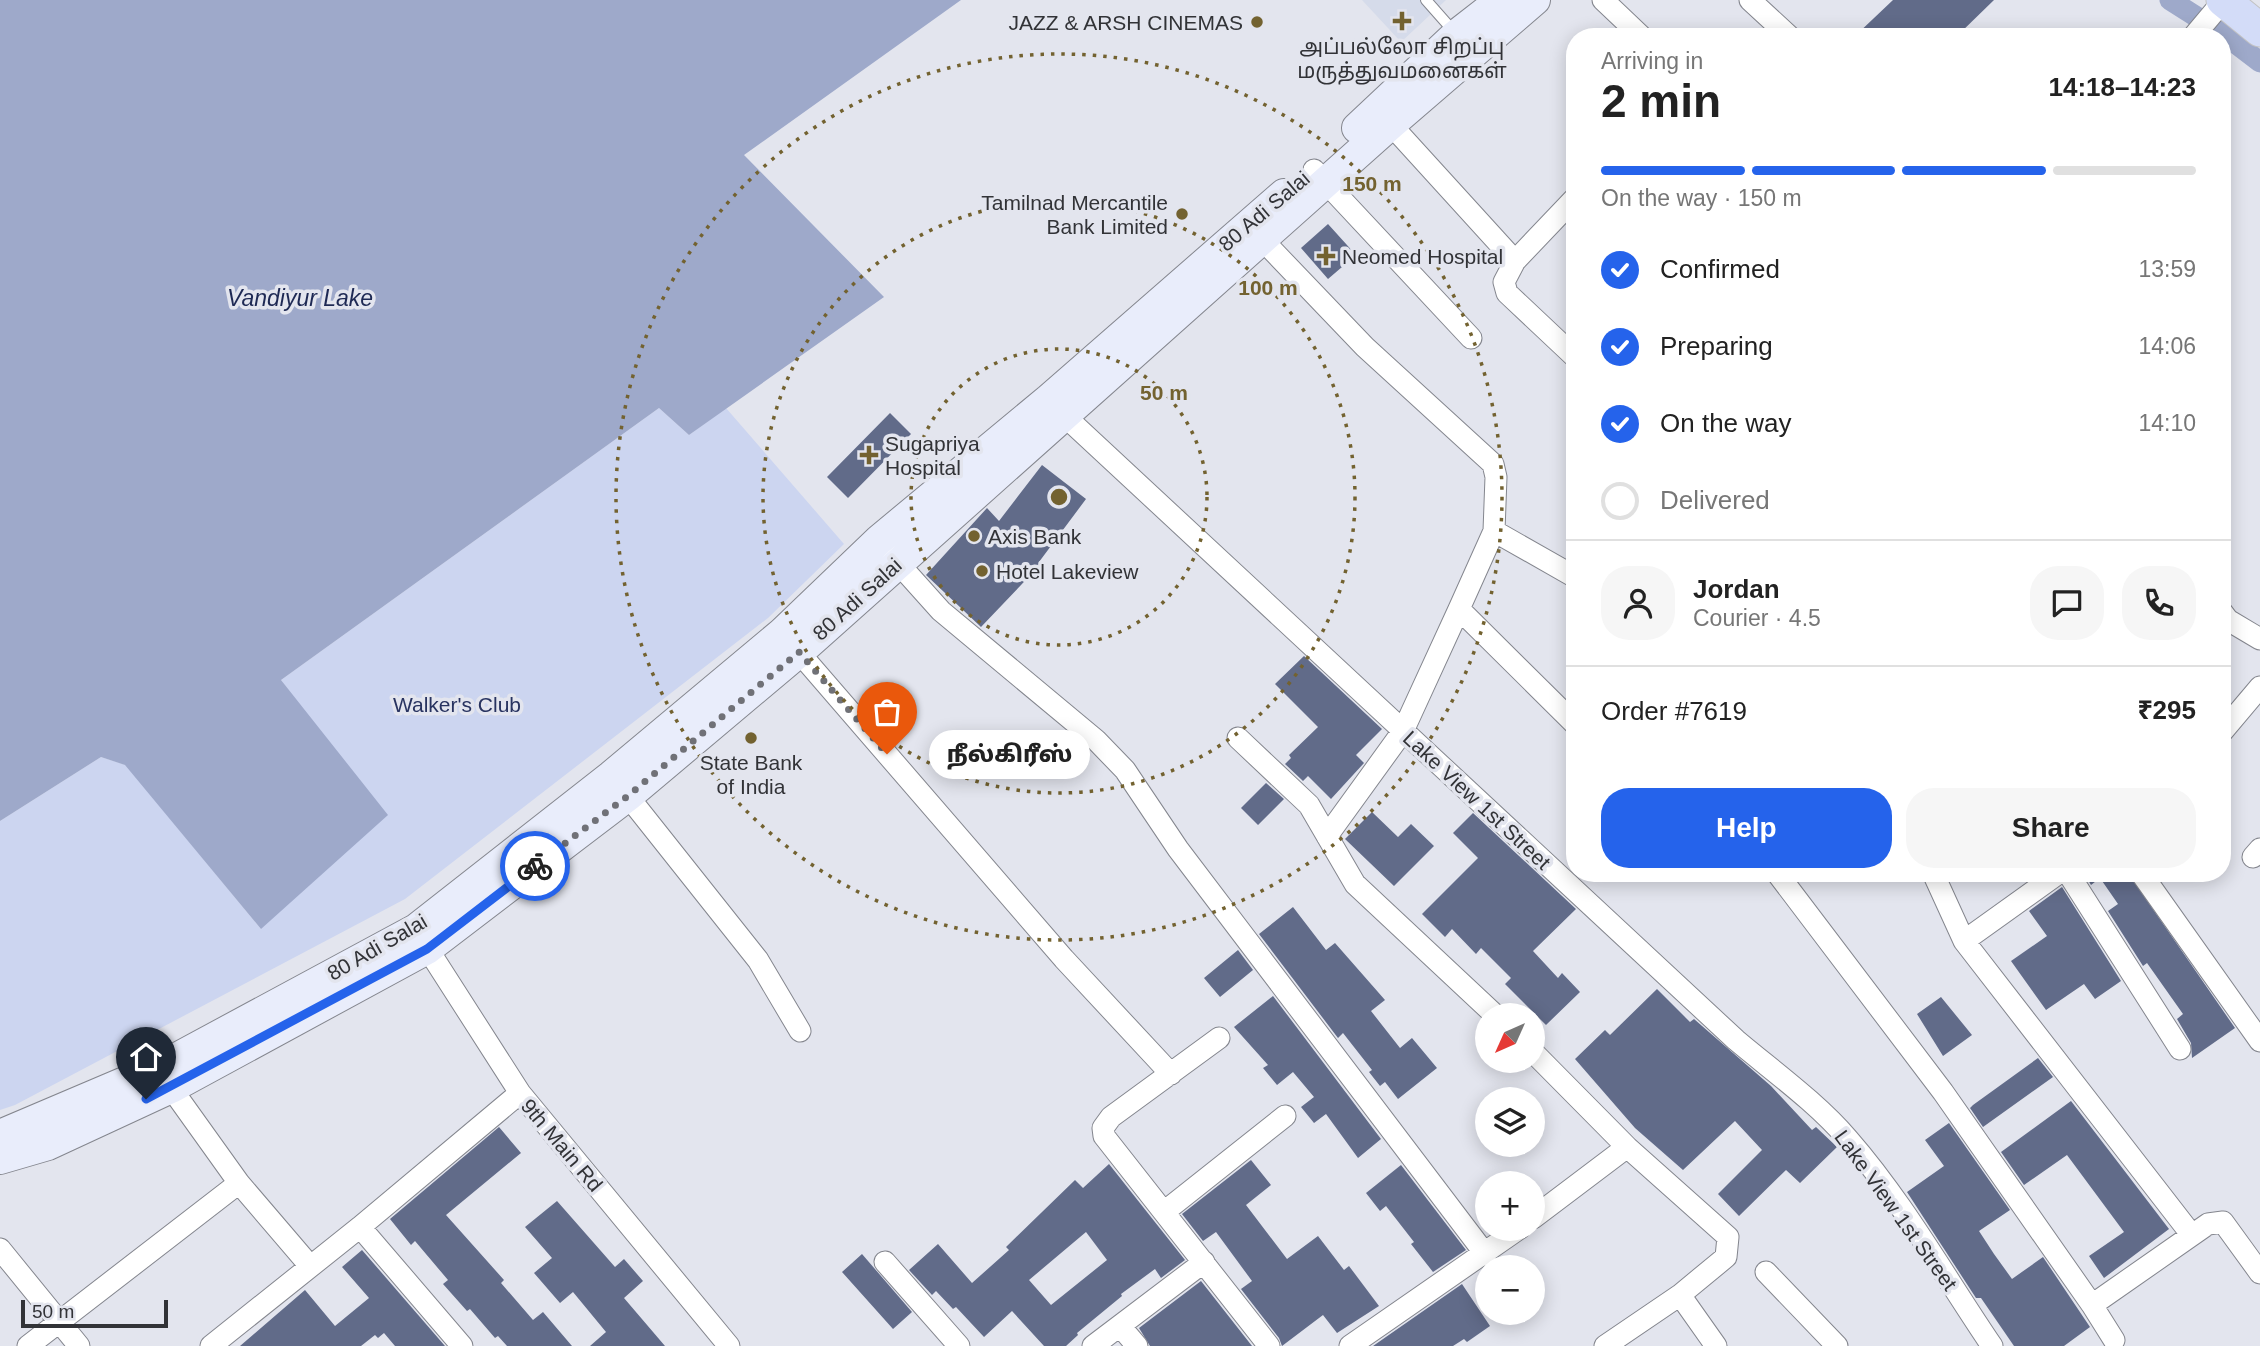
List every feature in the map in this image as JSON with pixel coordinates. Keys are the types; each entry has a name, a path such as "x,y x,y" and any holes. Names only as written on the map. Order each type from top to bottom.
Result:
{"main road":[{"name":"80 Adi Salai","path":"1465,45 1501,0"},
{"name":"80 Adi Salai","path":"0,1159 48,1145 171,1088 421,939 620,785 790,642 888,551 1320,176 1465,45 1535,0"},
{"path":"2253,0 2260,5"},
{"path":"2224,3 2260,21"},
{"path":"2224,3 2260,30"},
{"name":"80 Adi Salai","path":"0,1135 160,1067 421,939"}],"street":[{"path":"1603,0 1633,28"},
{"path":"1750,0 1780,28"},
{"path":"2201,28 2224,3"},
{"path":"1384,117 1516,261"},
{"path":"1320,176 1471,338"},
{"path":"1566,208 1516,261 1504,282 1507,293 1566,349"},
{"path":"1254,231 1364,347 1493,464 1496,477 1494,531 1403,732 1327,836"},
{"name":"Lake View 1st Street","path":"1055,407 1736,1040 1830,1120 1887,1190 1992,1346"},
{"path":"1494,531 1566,572"},
{"path":"888,551 942,611 1096,740 1125,769 1178,849 1486,1255 1504,1241"},
{"path":"1460,609 1566,715"},
{"path":"2231,622 2260,639"},
{"path":"790,642 1064,959 1171,1074"},
{"path":"2231,721 2260,687"},
{"path":"1238,738 1309,805 1355,884 1482,1003"},
{"path":"620,785 758,960 800,1031"},
{"path":"1784,882 1942,1092 2092,1305 2112,1344"},
{"path":"1938,882 1964,941 2191,1234"},
{"path":"1964,941 2046,882"},
{"path":"2074,882 2180,1049"},
{"path":"2147,882 2260,1041"},
{"name":"9th Main Rd","path":"421,939 520,1093 729,1346"},
{"path":"1219,1038 1111,1117 1103,1128 1104,1136 1269,1346"},
{"path":"1545,1064 1627,1147 1728,1237 1726,1257 1680,1295 1605,1346"},
{"path":"171,1088 239,1183 310,1266"},
{"path":"211,1346 360,1227 520,1093"},
{"path":"1164,1212 1285,1116"},
{"path":"1545,1209 1627,1147"},
{"path":"28,1346 239,1183"},
{"path":"2092,1305 2208,1224 2223,1222 2260,1273"},
{"path":"360,1227 462,1346"},
{"path":"0,1250 79,1346"},
{"path":"885,1262 959,1346"},
{"path":"1093,1346 1204,1262"},
{"path":"1350,1346 1475,1262"},
{"path":"1766,1272 1837,1346"},
{"path":"1680,1295 1716,1346"},
{"path":"1120,1326 1137,1346"}],"lane":[{"path":"1426,0 1465,45"}],"shaded area":[{"name":"அப்பல்லோ சிறப்பு மருத்துவமனைகள்","path":"1362,0 1446,0 1401,42"}],"green space":[{"name":"Walker's Club","path":"659,408 689,435 726,408 844,544 768,618 405,899 15,1105 0,1110 0,821 101,757 126,765 261,929 317,730 281,680"}],"water":[{"name":"Vandiyur Lake","path":"0,0 961,0 744,155 884,297 689,435 659,408 281,680 388,815 261,929 125,765 101,757 0,821"}],"building":[{"path":"1893,0 1994,0 1965,28 1863,28"},
{"path":"1328,224 1356,255 1328,279 1301,248"},
{"name":"Sugapriya Hospital","path":"890,413 911,434 848,498 827,477"},
{"name":"Hotel Lakeview","path":"1042,465 1086,499 1039,562 1041,564 981,627 926,575 987,508 999,521"},
{"path":"1304,656 1382,729 1356,755 1364,763 1331,799 1308,776 1303,781 1285,764 1291,758 1289,755 1318,727 1275,684"},
{"path":"1266,783 1284,799 1258,825 1241,808"},
{"path":"1372,812 1398,837 1411,824 1434,846 1394,886 1345,839"},
{"path":"1473,813 1576,909 1533,951 1558,978 1562,973 1580,992 1546,1025 1545,1003 1524,1003 1505,984 1511,978 1481,948 1476,954 1452,929 1445,937 1422,914 1478,858 1453,833"},
{"path":"2103,882 2134,882 2235,1028 2192,1058 2191,1043 2177,1019 2183,1014 2147,963 2143,966 2108,911 2118,904"},
{"path":"2062,887 2121,981 2095,999 2084,984 2046,1010 2011,961 2047,936 2029,911"},
{"path":"1293,907 1326,950 1335,943 1385,1000 1371,1011 1400,1048 1412,1038 1437,1068 1398,1099 1385,1082 1380,1086 1369,1072 1372,1070 1343,1033 1338,1038 1259,934"},
{"path":"1238,950 1253,970 1220,997 1204,978"},
{"path":"1657,989 1690,1022 1694,1019 1771,1086 1812,1130 1816,1127 1837,1147 1800,1183 1786,1170 1739,1216 1718,1194 1762,1150 1735,1121 1683,1170 1635,1128 1575,1059 1605,1030 1610,1035"},
{"path":"1273,996 1381,1139 1358,1158 1326,1114 1314,1123 1301,1107 1314,1097 1293,1072 1277,1085 1263,1068 1268,1065 1234,1027"},
{"path":"1941,997 1972,1035 1943,1056 1917,1014"},
{"path":"2038,1058 2053,1077 1983,1127 1970,1108"},
{"path":"2071,1101 2169,1229 2104,1278 2089,1256 2124,1232 2067,1155 2024,1185 2001,1152"},
{"path":"1949,1123 2010,1210 1979,1231 1994,1254 2012,1279 2043,1257 2090,1327 2064,1346 2014,1346 1981,1298 1976,1298 1907,1192 1944,1166 1925,1140"},
{"path":"499,1127 521,1153 446,1215 504,1280 501,1283 533,1320 543,1312 572,1346 507,1346 498,1336 495,1338 470,1309 467,1311 443,1284 448,1280 415,1241 411,1245 390,1219"},
{"path":"1251,1160 1271,1185 1246,1205 1287,1259 1318,1236 1344,1270 1349,1266 1379,1306 1337,1333 1323,1315 1282,1346 1279,1338 1241,1289 1252,1281 1216,1232 1203,1241 1182,1214"},
{"path":"1109,1164 1185,1260 1161,1278 1155,1269 1121,1294 1122,1296 1077,1333 1066,1346 1044,1346 1012,1311 984,1337 956,1307 953,1309 936,1291 932,1295 909,1270 938,1244 972,1283 1009,1250 1006,1247 1075,1180 1083,1188","holes":["1086,1232 1107,1260 1051,1305 1029,1280"]},
{"path":"1401,1165 1466,1250 1433,1272 1386,1206 1380,1211 1366,1193"},
{"path":"557,1201 615,1267 624,1259 643,1281 624,1298 665,1346 590,1346 606,1332 573,1292 560,1303 534,1273 552,1258 525,1227"},
{"path":"362,1250 445,1346 395,1346 384,1333 378,1338 375,1335 361,1346 240,1346 305,1290 335,1326 369,1298 342,1267"},
{"path":"862,1254 912,1312 893,1329 842,1272"},
{"path":"1201,1281 1252,1346 1150,1346 1139,1328"},
{"path":"1462,1284 1475,1304 1475,1325 1490,1326 1467,1342 1464,1339 1453,1346 1373,1346"}],"waterway":[{"path":"2170,0 2214,28"},
{"path":"2231,40 2260,62"}],"way so far":[{"path":"535,866 629,795 799,652 887,754"}],"place":[{"name":"அப்பல்லோ சிறப்பு மருத்துவமனைகள்","path":"1402,21"},
{"name":"JAZZ & ARSH CINEMAS","path":"1257,22"},
{"name":"Tamilnad Mercantile Bank Limited","path":"1182,214"},
{"name":"Neomed Hospital","path":"1326,256"},
{"name":"Sugapriya Hospital","path":"869,455"},
{"name":"Axis Bank","path":"974,536"},
{"name":"Hotel Lakeview","path":"982,571"},
{"name":"State Bank of India","path":"751,738"},
{"name":"நீல்கிரீஸ்","path":"887,754"}],"route":[{"path":"146,1099 427,949 535,866"}]}
